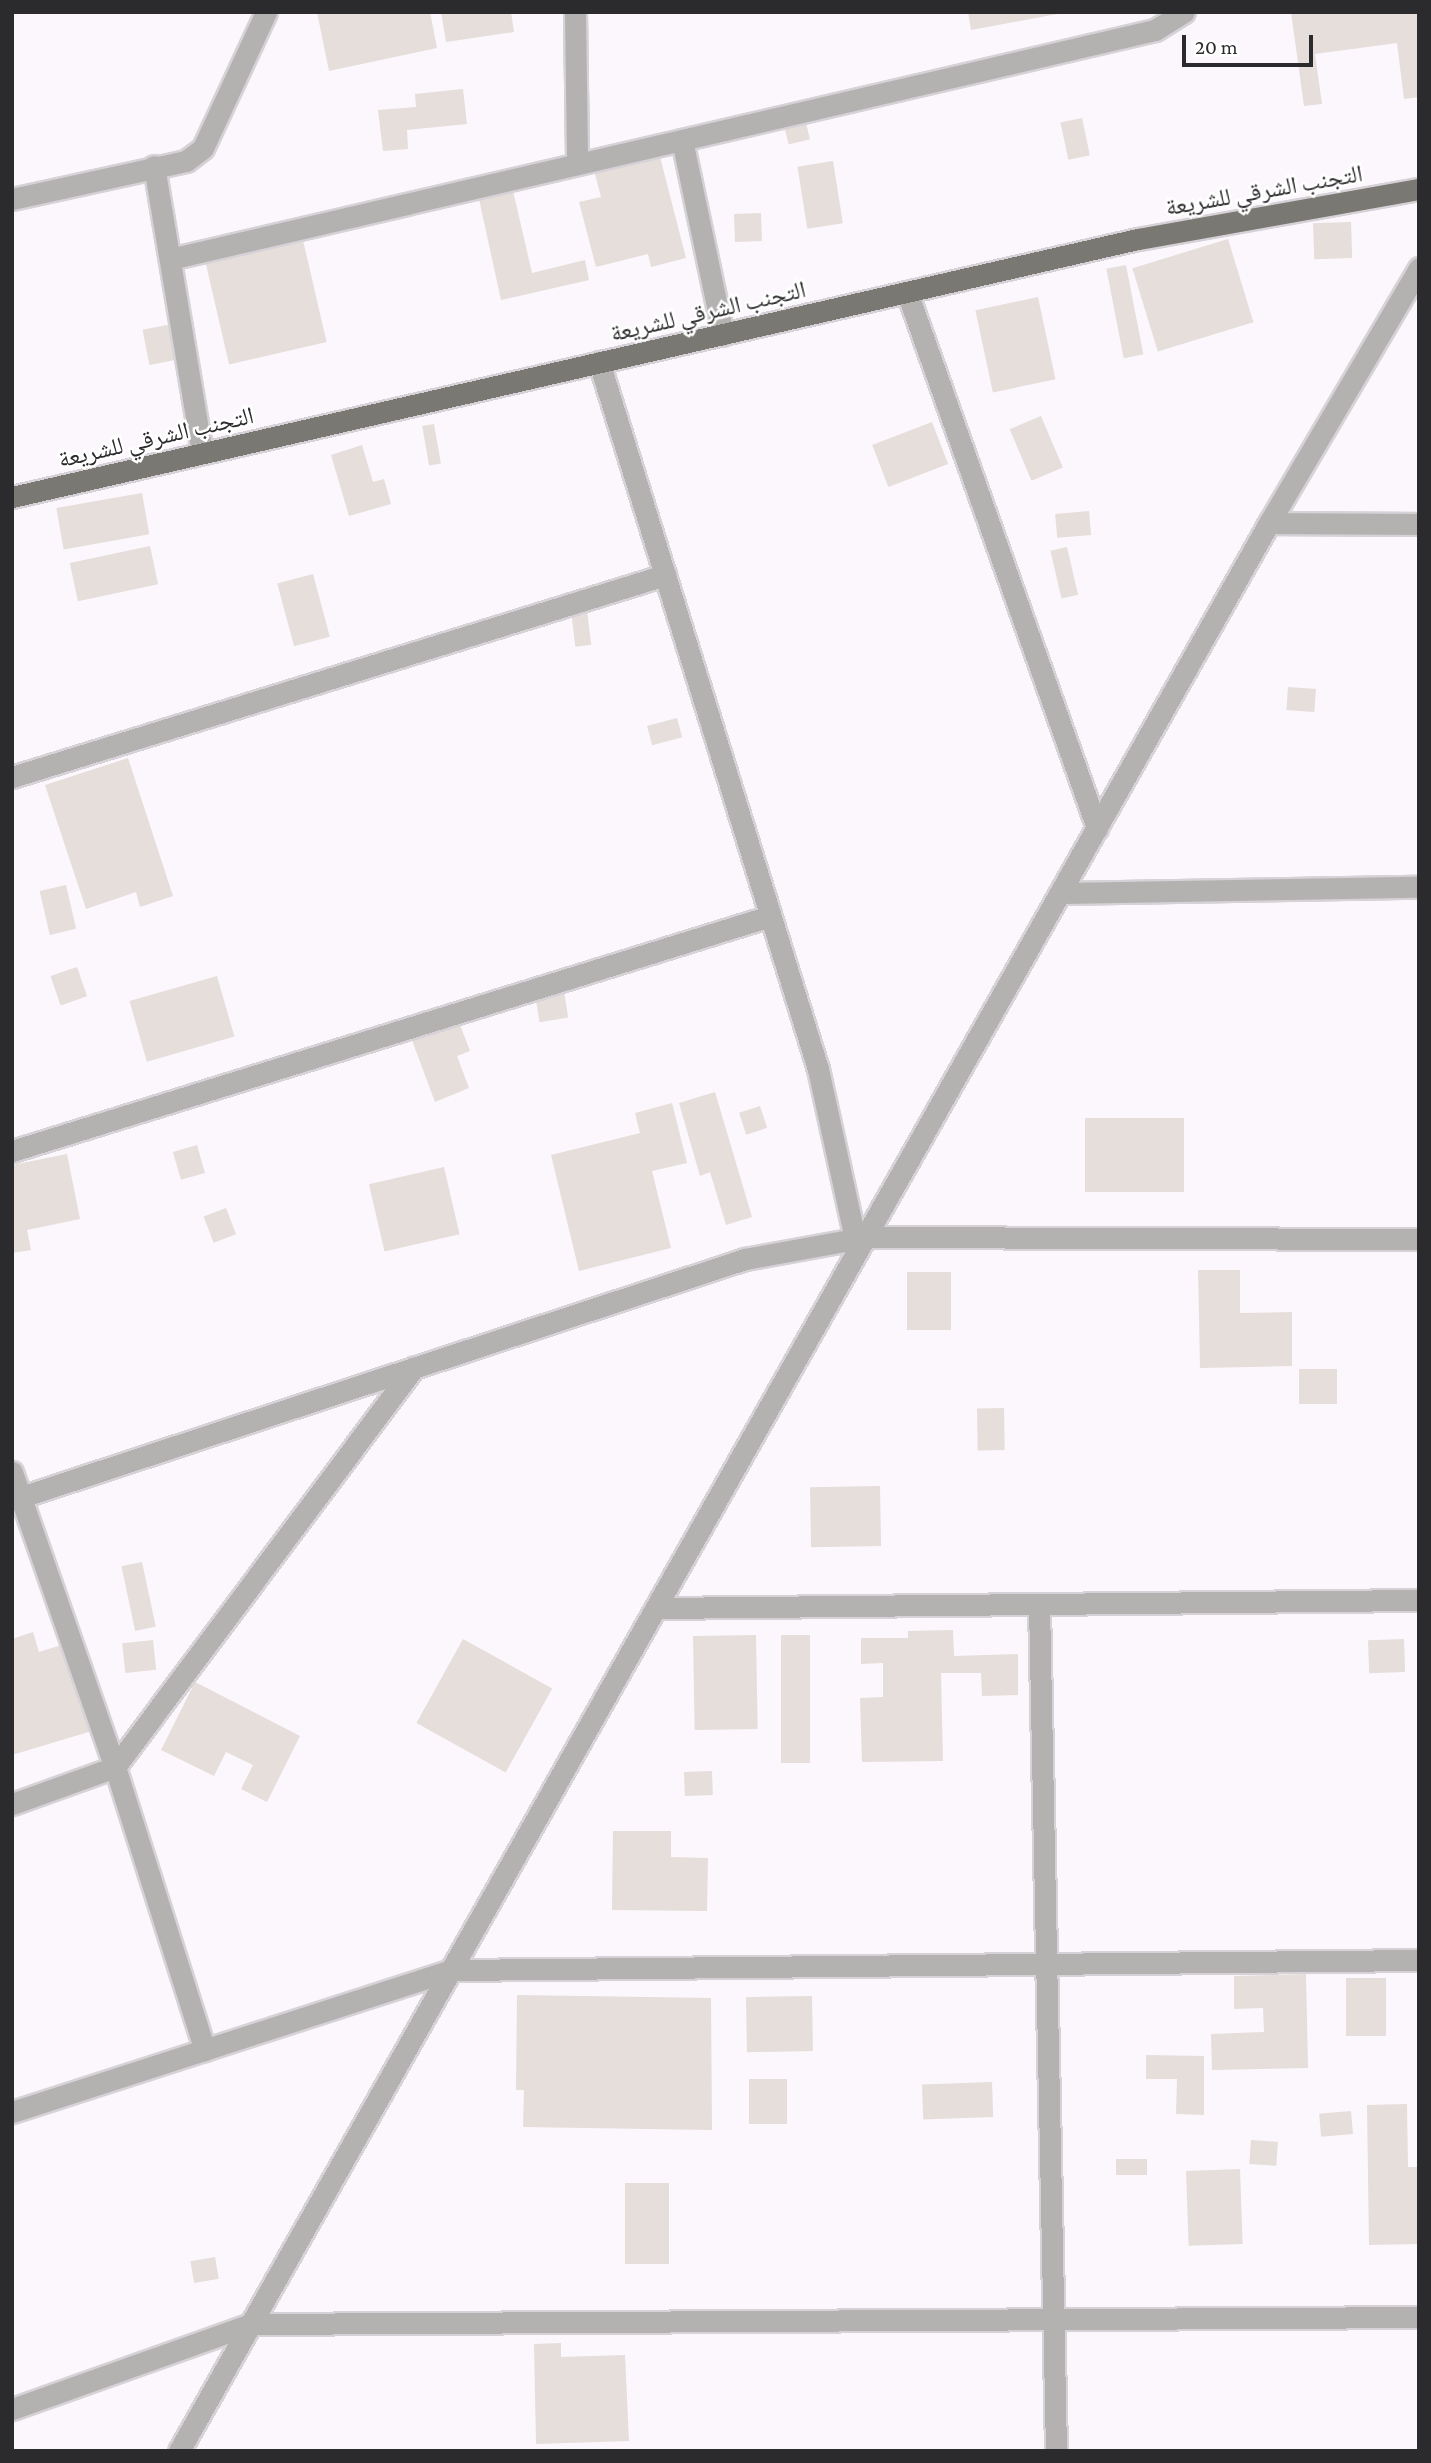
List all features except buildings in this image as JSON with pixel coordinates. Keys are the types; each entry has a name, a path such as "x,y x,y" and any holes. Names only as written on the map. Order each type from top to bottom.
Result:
{"main road":[{"name":"التجنب الشرقي للشريعة","path":"12,496 1138,239 1419,189"}],"street":[{"path":"12,198 186,161 202,148 266,12"},
{"path":"575,12 577,164"},
{"path":"170,258 1155,30 1184,12"},
{"path":"682,140 723,335"},
{"path":"154,166 202,453"},
{"path":"179,2451 656,1608 861,1238 1269,523 1419,268"},
{"path":"907,292 1097,828"},
{"path":"599,362 818,1069 861,1238"},
{"path":"1269,523 1419,524"},
{"path":"12,777 665,575"},
{"path":"1060,893 1419,887"},
{"path":"12,1151 770,916"},
{"path":"16,1498 746,1259 861,1238 1419,1239"},
{"path":"12,1804 115,1767 414,1368"},
{"path":"12,1472 16,1498 115,1767 205,2050"},
{"path":"656,1608 1419,1600"},
{"path":"1039,1604 1056,2451"},
{"path":"12,2112 452,1970 1419,1960"},
{"path":"12,2409 251,2324 1055,2322 1419,2317"}]}
